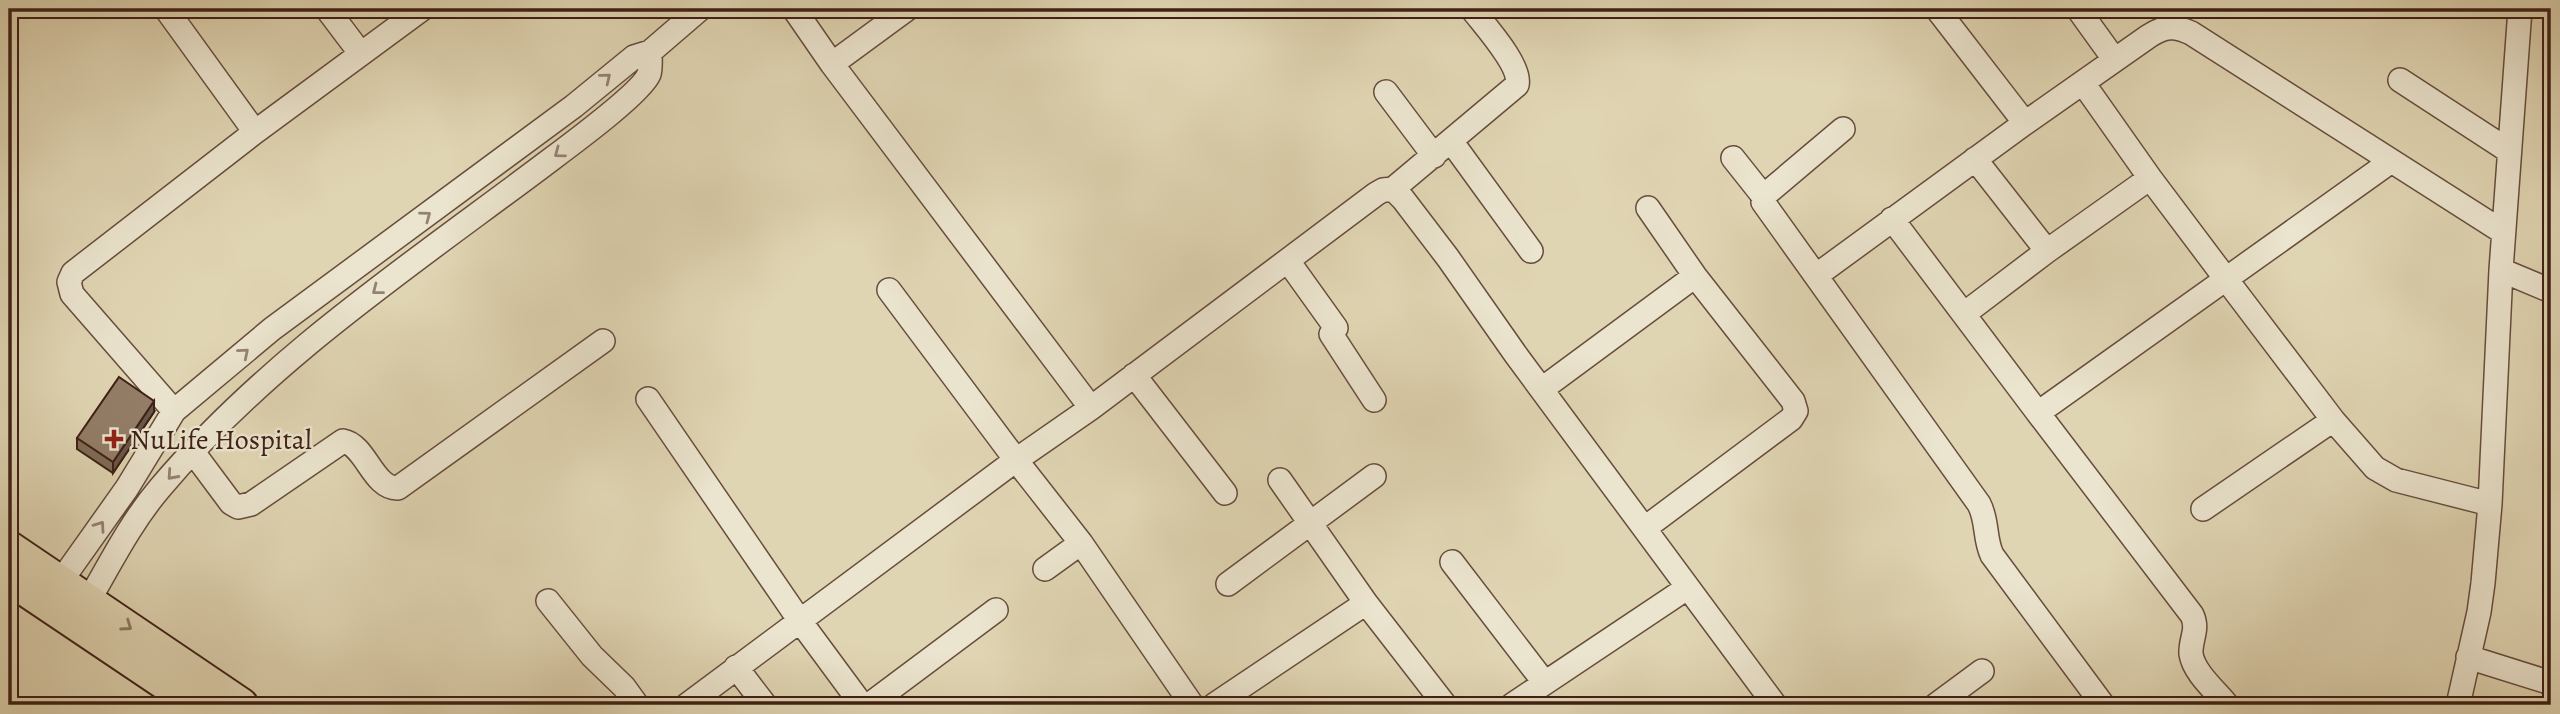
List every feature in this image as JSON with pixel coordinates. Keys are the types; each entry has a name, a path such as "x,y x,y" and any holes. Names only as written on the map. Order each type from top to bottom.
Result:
{"highway":[{"path":"26,572 89,600 241,705"},
{"path":"26,572 182,701"}],"street":[{"path":"166,9 255,132"},
{"path":"327,9 361,54"},
{"path":"174,411 72,294 69,282 73,273 255,132 422,9"},
{"path":"26,572 127,488 174,411 272,329 563,114 634,57 650,52 700,9"},
{"path":"794,9 832,64 1091,408"},
{"path":"832,64 907,9"},
{"path":"687,705 1016,460 1091,408 1376,194 1393,189 1513,90 1519,78 1513,63 1472,9"},
{"path":"1937,9 2025,123"},
{"path":"2078,9 2114,59"},
{"path":"2458,705 2482,593 2490,504 2503,232 2519,9"},
{"path":"1817,275 2114,59 2161,29 2173,26 2176,19 2390,162 2503,232"},
{"path":"89,600 130,527 159,489 212,431 294,357 380,287 631,95 649,74 650,52"},
{"path":"2399,80 2509,151"},
{"path":"2083,83 2150,178 2357,450 2385,475 2490,504"},
{"path":"1386,92 1434,156"},
{"path":"1763,197 1843,129"},
{"path":"1451,141 1531,251"},
{"path":"1733,158 1979,504 1986,520 1987,543 1992,555 2103,705"},
{"path":"1975,159 2047,251"},
{"path":"2038,413 2390,162"},
{"path":"1965,314 2047,251 2150,178"},
{"path":"1393,189 1448,258 1775,705"},
{"path":"1644,528 1791,419 1796,411 1793,401 1695,276 1647,208"},
{"path":"1892,219 2192,615 2196,627 2191,655 2199,671 2228,705"},
{"path":"1287,261 1336,328 1331,334 1374,400"},
{"path":"2501,270 2551,291"},
{"path":"1542,388 1695,276"},
{"path":"889,290 1081,543 1192,705"},
{"path":"193,452 231,503 238,507 251,504 343,441 352,444 388,486 398,488 603,341"},
{"path":"1134,375 1224,493"},
{"path":"648,399 800,621 862,705"},
{"path":"2203,509 2333,420"},
{"path":"1227,584 1374,476"},
{"path":"1280,480 1366,603 1446,705"},
{"path":"1045,569 1081,543"},
{"path":"1452,562 1544,682"},
{"path":"1512,705 1687,588"},
{"path":"548,601 592,656 624,687 637,705"},
{"path":"1214,705 1366,603"},
{"path":"869,705 996,610"},
{"path":"2468,657 2551,681"},
{"path":"736,667 765,705"},
{"path":"1936,705 1982,671"}],"building":[{"path":"119,377 154,401 113,462 77,438"}],"place":[{"name":"NuLife Hospital","path":"114,439"}]}
